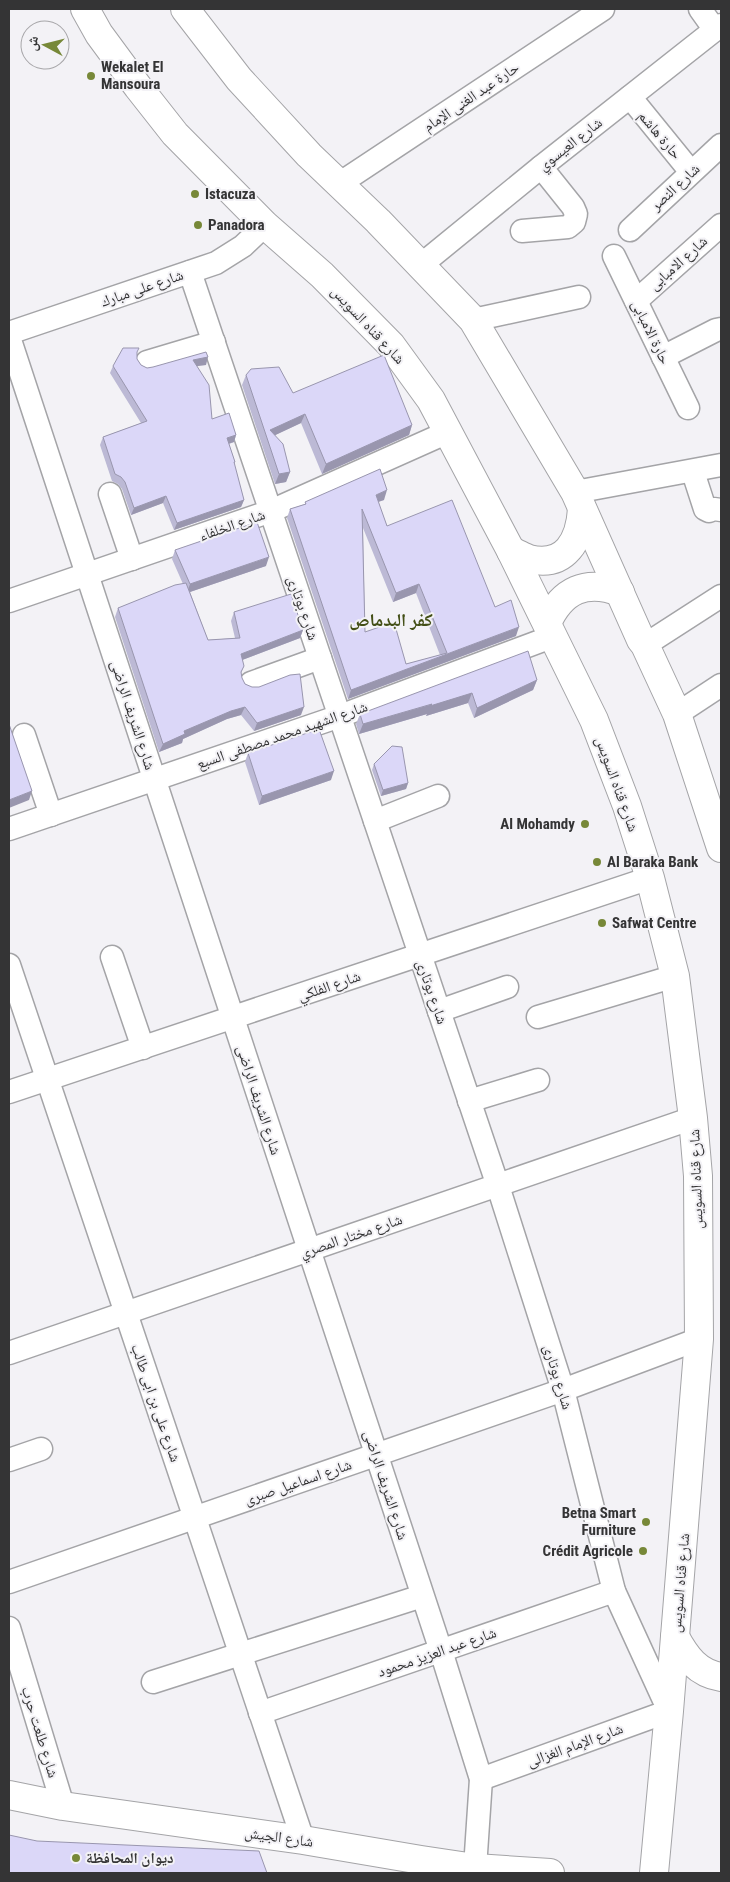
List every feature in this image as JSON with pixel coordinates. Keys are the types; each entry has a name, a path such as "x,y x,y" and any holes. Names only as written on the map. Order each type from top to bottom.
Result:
{"main road":[{"name":"شارع قناه السويس","path":"85,9 99,34 132,80 175,134 265,225 322,275 391,345 431,400 511,550 594,720 627,806 650,878 676,976 694,1118 698,1176 699,1339 654,1873"},
{"path":"185,9 239,79 309,155 421,265 473,320 579,500 677,714 721,848"},
{"path":"511,550 528,559 546,561 563,554 575,542 581,526 579,500"},
{"path":"551,630 552,611 560,600 570,592 595,586 608,587 620,592"},
{"path":"675,1636 684,1653 696,1667 711,1675 721,1677"},
{"name":"شارع الجيش","path":"9,1795 63,1806 303,1840 481,1870 550,1873"}],"street":[{"name":"حارة عبد الغنى الإمام","path":"339,184 603,9"},
{"path":"700,9 718,28"},
{"name":"شارع العيسوي","path":"421,265 541,167 718,28"},
{"name":"حارة هاشم","path":"630,98 691,172"},
{"name":"شارع النصر","path":"630,230 721,145"},
{"path":"522,231 568,227 574,222 576,214 573,207 541,167"},
{"name":"شارع على مبارك","path":"9,333 216,263 243,246 265,225"},
{"name":"شارع الامبابى","path":"636,301 721,225"},
{"name":"حارة الامبابى","path":"614,256 688,408"},
{"name":"شارع بوتارى","path":"190,272 498,1186 563,1390 614,1592 669,1712"},
{"path":"473,320 579,297"},
{"path":"663,357 716,330 721,330"},
{"name":"شارع الشريف الراضى","path":"9,337 440,1651 480,1779 481,1870"},
{"path":"147,362 214,342"},
{"name":"شارع الخلفاء","path":"9,601 271,512 448,432"},
{"path":"579,500 721,465"},
{"path":"693,472 705,508 709,511 720,509"},
{"path":"110,494 132,559"},
{"path":"645,645 721,596"},
{"name":"شارع الشهيد محمد مصطفى السبع","path":"9,829 340,716 551,630"},
{"path":"251,683 320,658"},
{"path":"677,714 721,685"},
{"path":"24,736 51,815"},
{"path":"375,821 438,796"},
{"name":"شارع الفلكي","path":"9,1092 650,878"},
{"path":"112,957 143,1048"},
{"name":"شارع على بن ابى طالب","path":"9,965 303,1840"},
{"path":"538,1017 676,976"},
{"path":"439,1011 507,987"},
{"path":"469,1101 538,1080"},
{"name":"شارع مختار المصري","path":"9,1353 694,1118"},
{"name":"شارع اسماعيل صبرى","path":"9,1582 376,1456 563,1390 699,1339"},
{"path":"9,1460 41,1449"},
{"name":"شارع عبد العزيز محمود","path":"260,1713 614,1592"},
{"path":"153,1682 422,1596"},
{"name":"شارع طلعت حرب","path":"9,1628 63,1806"},
{"name":"شارع الإمام الغزالى","path":"480,1779 669,1712"}],"building":[{"path":"123,348 139,348 137,359 141,365 147,368 206,352 208,357 193,360 209,385 212,419 229,413 236,435 227,438 244,500 177,523 166,496 134,508 125,482 115,474 103,437 147,421 113,366"},
{"path":"384,355 412,425 326,464 305,414 270,430 283,444 290,472 279,474 246,375 251,369 279,367 293,393"},
{"path":"380,469 387,490 376,495 387,526 452,500 495,607 511,600 519,627 351,690 290,509 306,504 305,502","holes":["362,509 396,593 419,584 447,653 406,664 394,622 365,632"]},
{"path":"257,522 269,557 190,584 175,550"},
{"path":"186,583 208,640 240,638 234,612 291,594 303,630 241,654 244,666 241,672 245,684 252,687 259,687 290,675 300,674 304,707 257,723 245,707 184,731 185,734 163,744 118,608 175,585"},
{"path":"528,651 537,680 477,708 472,693 363,724 360,714"},
{"path":"9,724 32,791 9,800"},
{"path":"319,729 334,771 262,796 248,753"},
{"path":"392,746 402,747 408,783 383,790 374,764"},
{"path":"9,1835 37,1841 259,1851 267,1873 9,1873"}],"place":[{"name":"Wekalet El Mansoura","path":"91,76"},
{"name":"Istacuza","path":"195,194"},
{"name":"Panadora","path":"198,225"},
{"name":"Al Mohamdy","path":"585,824"},
{"name":"Al Baraka Bank","path":"597,862"},
{"name":"Safwat Centre","path":"602,923"},
{"name":"Betna Smart Furniture","path":"646,1522"},
{"name":"Crédit Agricole","path":"643,1551"},
{"name":"ديوان المحافظة","path":"76,1858"}],"district":[{"name":"كفر البدماص","path":"391,619"}]}
